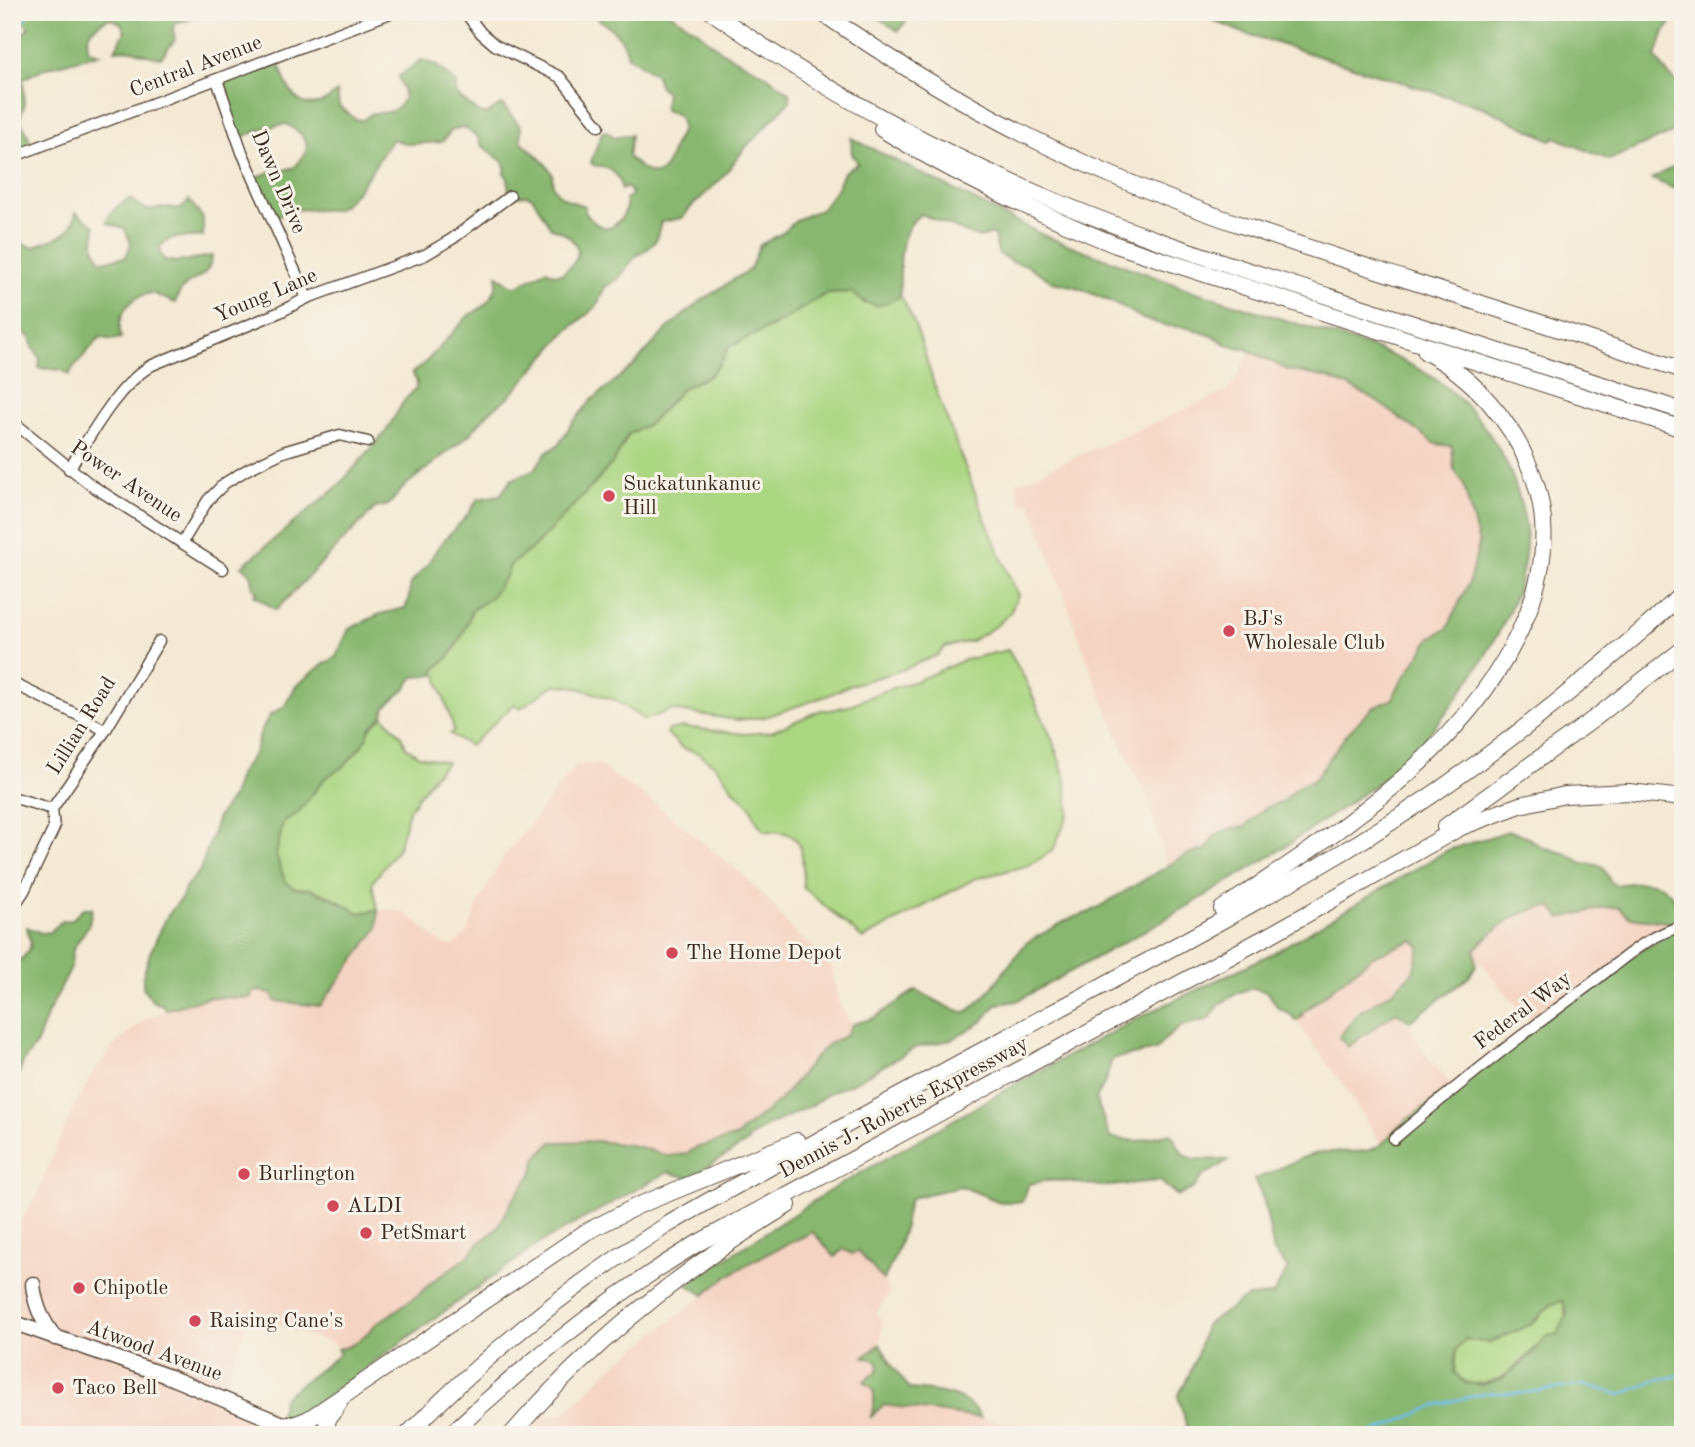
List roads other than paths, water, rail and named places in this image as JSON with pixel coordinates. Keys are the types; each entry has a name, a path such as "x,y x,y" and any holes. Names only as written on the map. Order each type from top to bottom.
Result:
{"highway":[{"path":"712,12 806,82 913,148 1037,211 1146,256 1365,328 1422,350 1453,369 1493,407 1519,444 1537,486 1544,528 1542,565 1532,601 1514,643 1490,684 1458,725 1379,797 1314,846 1140,965"},
{"path":"821,12 947,94 1115,177 1231,222 1683,370"},
{"path":"756,43 891,124 985,170 1092,216 1202,255 1683,411"},
{"path":"1365,328 1417,342 1683,429"},
{"path":"1587,338 1683,361"},
{"path":"1140,965 1320,866 1410,809 1554,704 1683,594"},
{"path":"1405,859 1455,819 1606,710 1683,649"},
{"path":"1405,859 1475,821 1543,799 1605,792 1683,798"},
{"name":"Dennis J. Roberts Expressway","path":"450,1435 543,1352 644,1277 725,1228 1405,859"},
{"name":"Dennis J. Roberts Expressway","path":"407,1435 487,1358 587,1278 666,1226 873,1108 1140,965"},
{"path":"286,1430 359,1385 603,1222 873,1108"},
{"path":"511,1435 586,1356 672,1282 765,1219 934,1115"},
{"path":"325,1435 330,1415 359,1385"}],"main road":[{"path":"33,1284 35,1303 41,1318 55,1338"},
{"name":"Atwood Avenue","path":"12,1322 167,1376 286,1430 306,1429 318,1435"}],"street":[{"name":"Central Avenue","path":"12,157 393,12"},
{"path":"465,12 481,33 495,45 560,77 599,126"},
{"name":"Dawn Drive","path":"217,80 242,152 307,298"},
{"name":"Young Lane","path":"69,469 101,420 139,373 163,359 280,312 307,298 425,255 452,239 510,196"},
{"name":"Power Avenue","path":"12,421 98,491 223,569"},
{"path":"182,543 208,500 225,483 248,469 283,452 340,435 368,442"},
{"name":"Lillian Road","path":"12,909 24,891 54,828 52,809 105,731 159,641"},
{"path":"12,683 105,731"},
{"path":"12,797 52,809"},
{"name":"Federal Way","path":"1394,1139 1468,1076 1586,987 1652,940 1683,926"}],"waterway":[{"path":"12,28 33,12"},
{"path":"1367,1435 1440,1404 1486,1393 1523,1393 1586,1385 1621,1395 1655,1380 1683,1375"}],"place":[{"name":"Suckatunkanuc Hill","path":"609,496"},
{"name":"BJ's Wholesale Club","path":"1229,631"},
{"name":"The Home Depot","path":"672,953"},
{"name":"Burlington","path":"244,1174"},
{"name":"ALDI","path":"333,1206"},
{"name":"PetSmart","path":"366,1233"},
{"name":"Chipotle","path":"79,1288"},
{"name":"Raising Cane's","path":"195,1321"},
{"name":"Taco Bell","path":"58,1388"}]}
